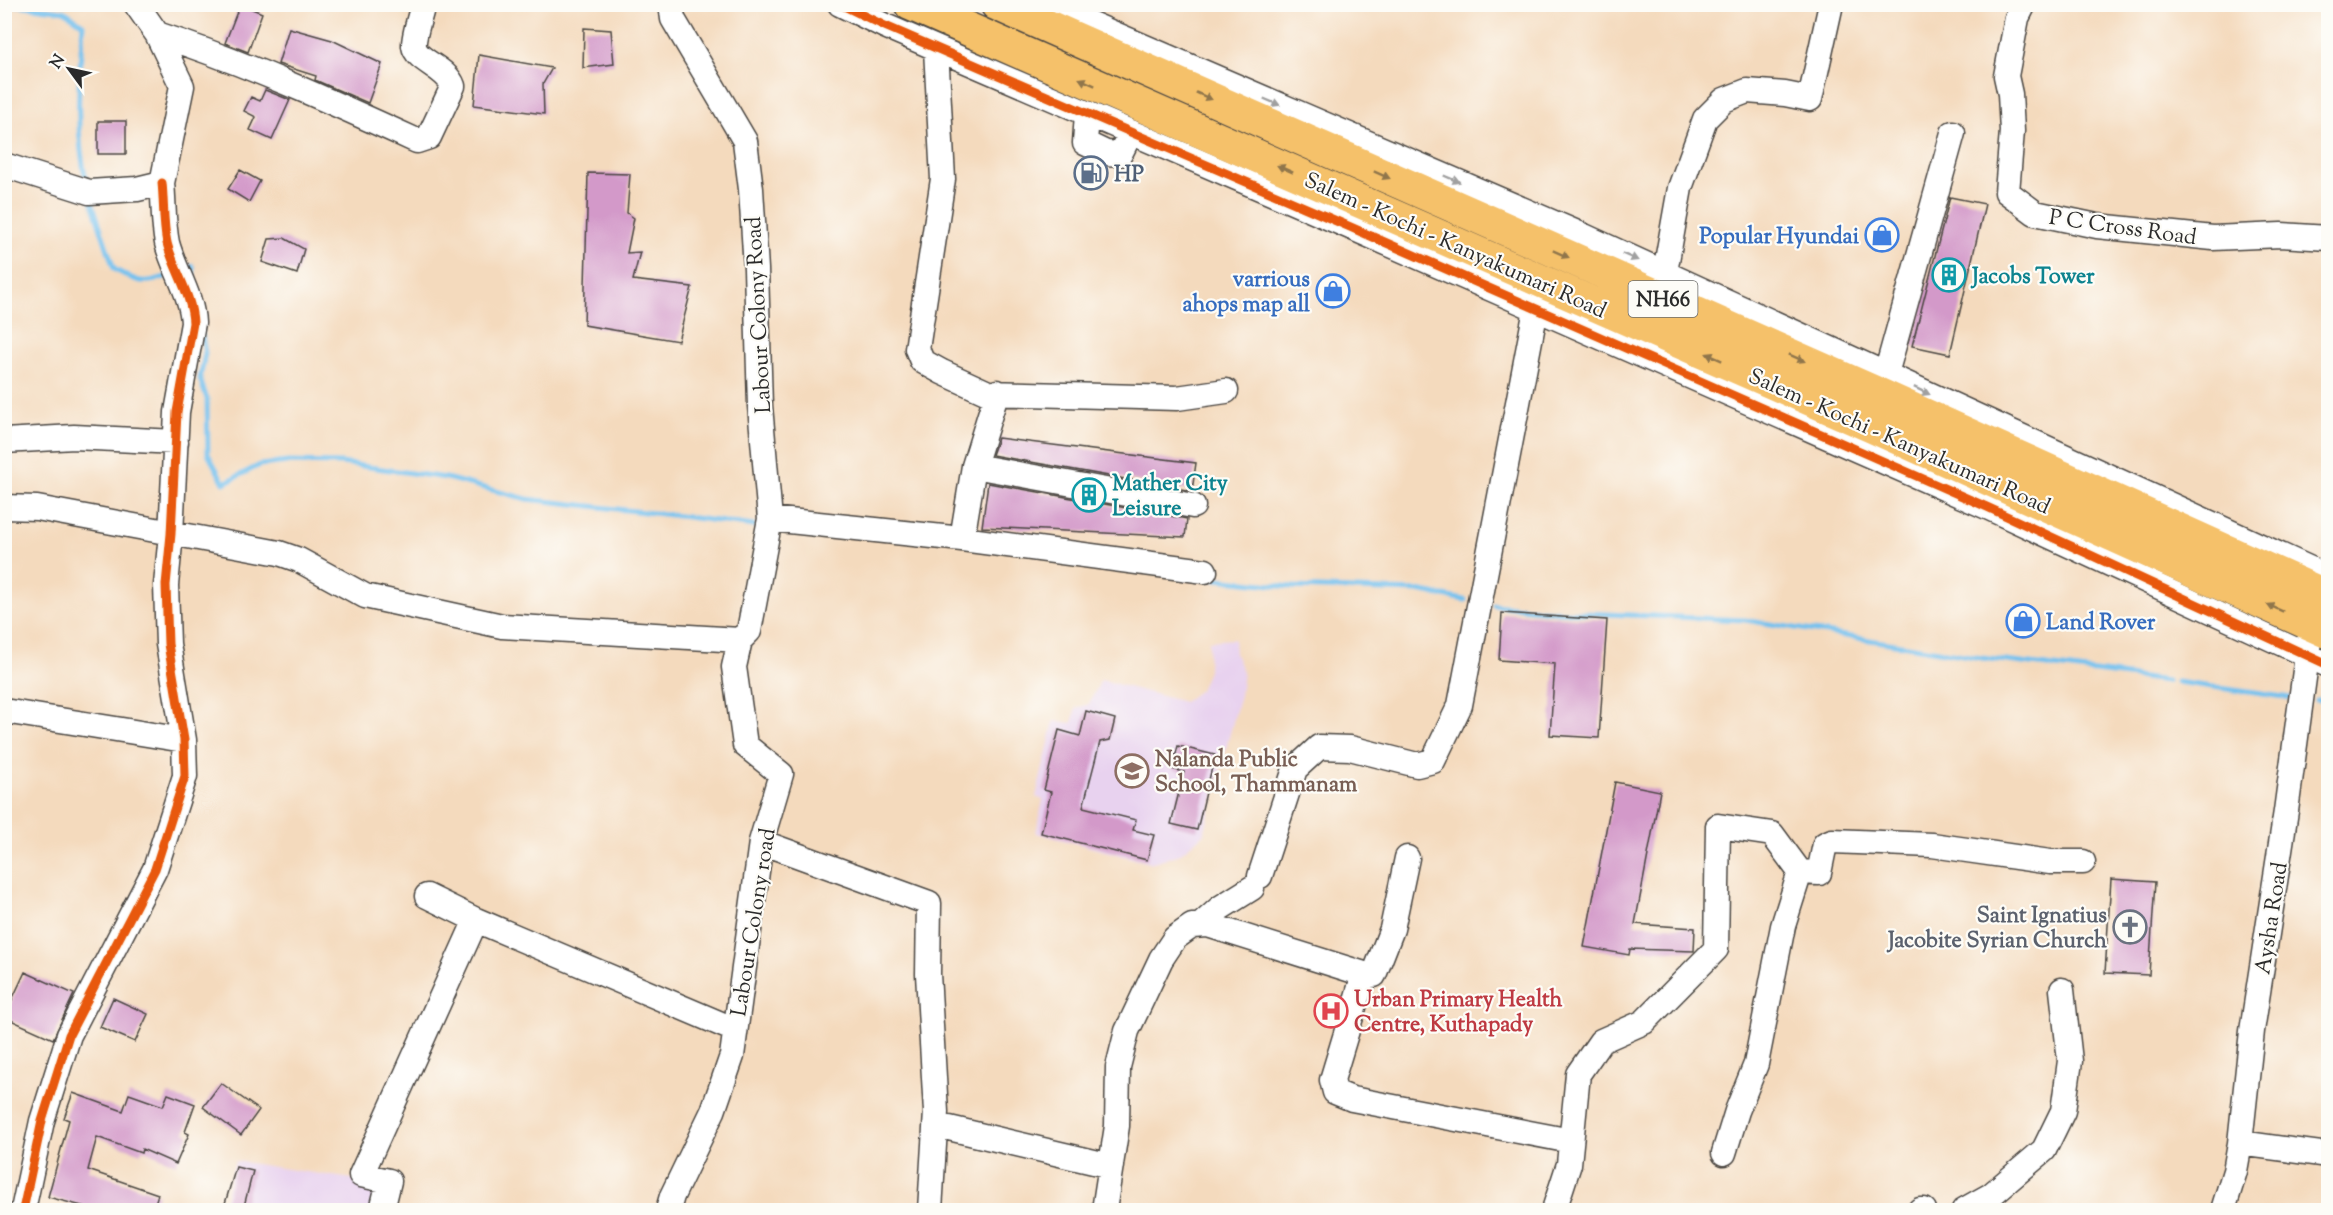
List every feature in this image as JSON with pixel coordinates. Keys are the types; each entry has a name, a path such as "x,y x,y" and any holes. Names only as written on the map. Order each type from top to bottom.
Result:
{"highway":[{"name":"Salem - Kochi - Kanyakumari Road","path":"911,4 1121,118 1849,416 2319,627"},
{"name":"Salem - Kochi - Kanyakumari Road","path":"997,4 1327,138 2083,486 2319,627"},
{"path":"2071,516 2083,486"}],"street":[{"path":"23,1210 42,1121 69,1035 155,869 185,776 184,740 168,644 166,585 177,412 194,322 193,309 178,276 167,242 162,183 182,86 157,34 136,4"},
{"path":"157,34 211,52 330,101 417,141 424,141 429,137 453,86 448,76 417,53 414,45 423,4"},
{"name":"Labour Colony Road","path":"671,4 673,19 745,141 751,189 756,258 760,406 770,519 749,631 740,640"},
{"path":"840,4 936,49 1087,113 1085,143 1106,153 1120,153 1121,118 1536,309 1987,507 2319,627 2328,665"},
{"path":"1045,4 1327,138 1665,272 2328,577"},
{"path":"1665,272 1680,188 1705,119 1724,100 1747,91 1785,94 1810,99 1831,4"},
{"name":"P C Cross Road","path":"2024,4 2017,18 2006,76 2010,94 2012,130 2007,192 2016,199 2035,213 2097,226 2213,238 2281,235 2328,238"},
{"path":"936,49 943,178 917,349 922,361 988,393 1177,398 1226,391"},
{"path":"1886,374 1953,133"},
{"path":"4,165 82,190 137,189 162,183"},
{"path":"1201,925 1256,882 1295,769 1319,747 1350,747 1417,765 1433,761 1460,705 1536,309"},
{"path":"962,540 974,466 996,392"},
{"path":"4,441 74,437 176,442"},
{"path":"974,466 1193,506"},
{"path":"4,507 37,508 279,553 299,560 365,596 502,626 740,640"},
{"path":"770,519 962,540 1205,571"},
{"name":"Aysha Road","path":"2223,1210 2235,1171 2240,1143 2252,1031 2286,812 2319,627"},
{"name":"Labour Colony road","path":"668,1210 672,1196 713,1111 732,1056 761,842 781,774 745,745 734,667 740,640"},
{"path":"4,711 184,740"},
{"path":"1554,1210 1569,1164 1578,1074 1601,1041 1644,1022 1716,949 1718,826 1772,834 1800,872"},
{"path":"761,842 929,903 928,974 936,1112 930,1210"},
{"path":"1800,872 1819,873 1825,844 1832,842 1932,845 2050,862 2083,862"},
{"path":"1104,1210 1117,1126 1118,1067 1127,1031 1161,959 1175,938 1192,926 1208,925 1374,975 1392,929 1407,858"},
{"path":"1724,1153 1737,1111 1756,1064 1783,926 1800,872"},
{"path":"427,896 476,920 735,1030"},
{"path":"382,1210 390,1181 361,1175 476,920"},
{"path":"1365,974 1332,1080 1335,1092 1352,1098 1571,1141"},
{"path":"1964,1210 1991,1195 2044,1150 2063,1111 2070,1060 2062,990"},
{"path":"949,1128 1111,1166"},
{"path":"2240,1143 2328,1155"}],"shaded area":[{"name":"Nalanda Public School, Thammanam","path":"1234,639 1235,654 1243,672 1240,695 1204,834 1180,854 1150,863 1036,833 1043,800 1036,797 1054,721 1072,723 1076,708 1089,704 1101,680 1184,702 1200,690 1208,671 1209,641"},
{"path":"235,1161 384,1184 376,1210 222,1210"}],"building":[{"path":"240,4 262,13 248,52 225,43"},
{"path":"289,28 332,40 382,64 368,103 315,80 316,76 278,64"},
{"path":"584,28 611,30 614,64 583,68"},
{"path":"479,55 552,68 543,84 544,114 474,105"},
{"path":"265,90 290,100 272,140 250,130 256,117 244,111 251,97 260,101"},
{"path":"98,121 126,121 126,154 98,154"},
{"path":"240,170 260,181 249,202 228,189"},
{"path":"588,173 630,174 627,213 634,218 627,253 640,252 633,280 692,287 678,341 584,325"},
{"name":"Jacobs Tower","path":"1950,197 1985,204 1950,354 1912,346"},
{"path":"284,238 304,249 297,274 262,262 269,239"},
{"path":"998,438 1196,463 1192,491 992,455"},
{"path":"988,483 1187,519 1185,537 982,527"},
{"path":"1502,613 1607,620 1599,738 1550,735 1555,664 1499,660"},
{"name":"Nalanda Public School, Thammanam","path":"1086,711 1115,719 1110,740 1100,742 1083,807 1136,820 1133,830 1154,835 1147,860 1041,833 1051,792 1044,790 1059,730 1080,736"},
{"name":"Nalanda Public School, Thammanam","path":"1178,746 1215,755 1197,830 1171,824 1184,772 1172,769"},
{"path":"1615,782 1660,791 1635,924 1695,928 1694,951 1630,949 1629,955 1584,947"},
{"name":"Saint Ignatius Jacobite Syrian Church","path":"2111,879 2155,882 2149,975 2105,973"},
{"path":"25,972 74,994 53,1039 4,1017"},
{"path":"113,998 148,1014 135,1042 100,1027"},
{"path":"221,1083 259,1110 241,1135 203,1107"},
{"path":"73,1093 123,1111 129,1094 163,1106 168,1094 195,1104 185,1132 189,1134 176,1164 142,1149 141,1153 97,1137 88,1170 158,1194 153,1210 97,1210 48,1197 69,1120 64,1118"},
{"path":"236,1167 253,1171 243,1210 223,1210"}],"waterway":[{"path":"10,4 64,11 83,24 79,125 87,184"},
{"path":"91,199 114,269 131,278 143,281 173,274"},
{"path":"184,269 193,266 194,286"},
{"path":"201,330 205,353 200,379 207,399 208,454 224,483 260,465 288,462 341,463 446,478 527,499 754,526"},
{"path":"1208,578 1291,587 1417,591 1465,600"},
{"path":"1494,605 1560,612 1745,620 1982,658 2167,681"},
{"path":"2177,682 2291,698"},
{"path":"2316,700 2328,700"}],"cycle path":[{"path":"840,4 885,26 1348,226 1987,507 2328,665"},
{"path":"23,1210 42,1121 69,1035 155,869 185,776 184,740 168,644 166,585 177,412 193,323 190,302 167,243 162,183"}],"place":[{"name":"HP","path":"1091,173"},
{"name":"Popular Hyundai","path":"1882,235"},
{"name":"Jacobs Tower","path":"1949,275"},
{"name":"varrious ahops map all","path":"1333,291"},
{"name":"Mather City Leisure","path":"1089,495"},
{"name":"Land Rover","path":"2023,621"},
{"name":"Nalanda Public School, Thammanam","path":"1132,771"},
{"name":"Saint Ignatius Jacobite Syrian Church","path":"2130,927"},
{"name":"Urban Primary Health Centre, Kuthapady","path":"1331,1011"}]}
